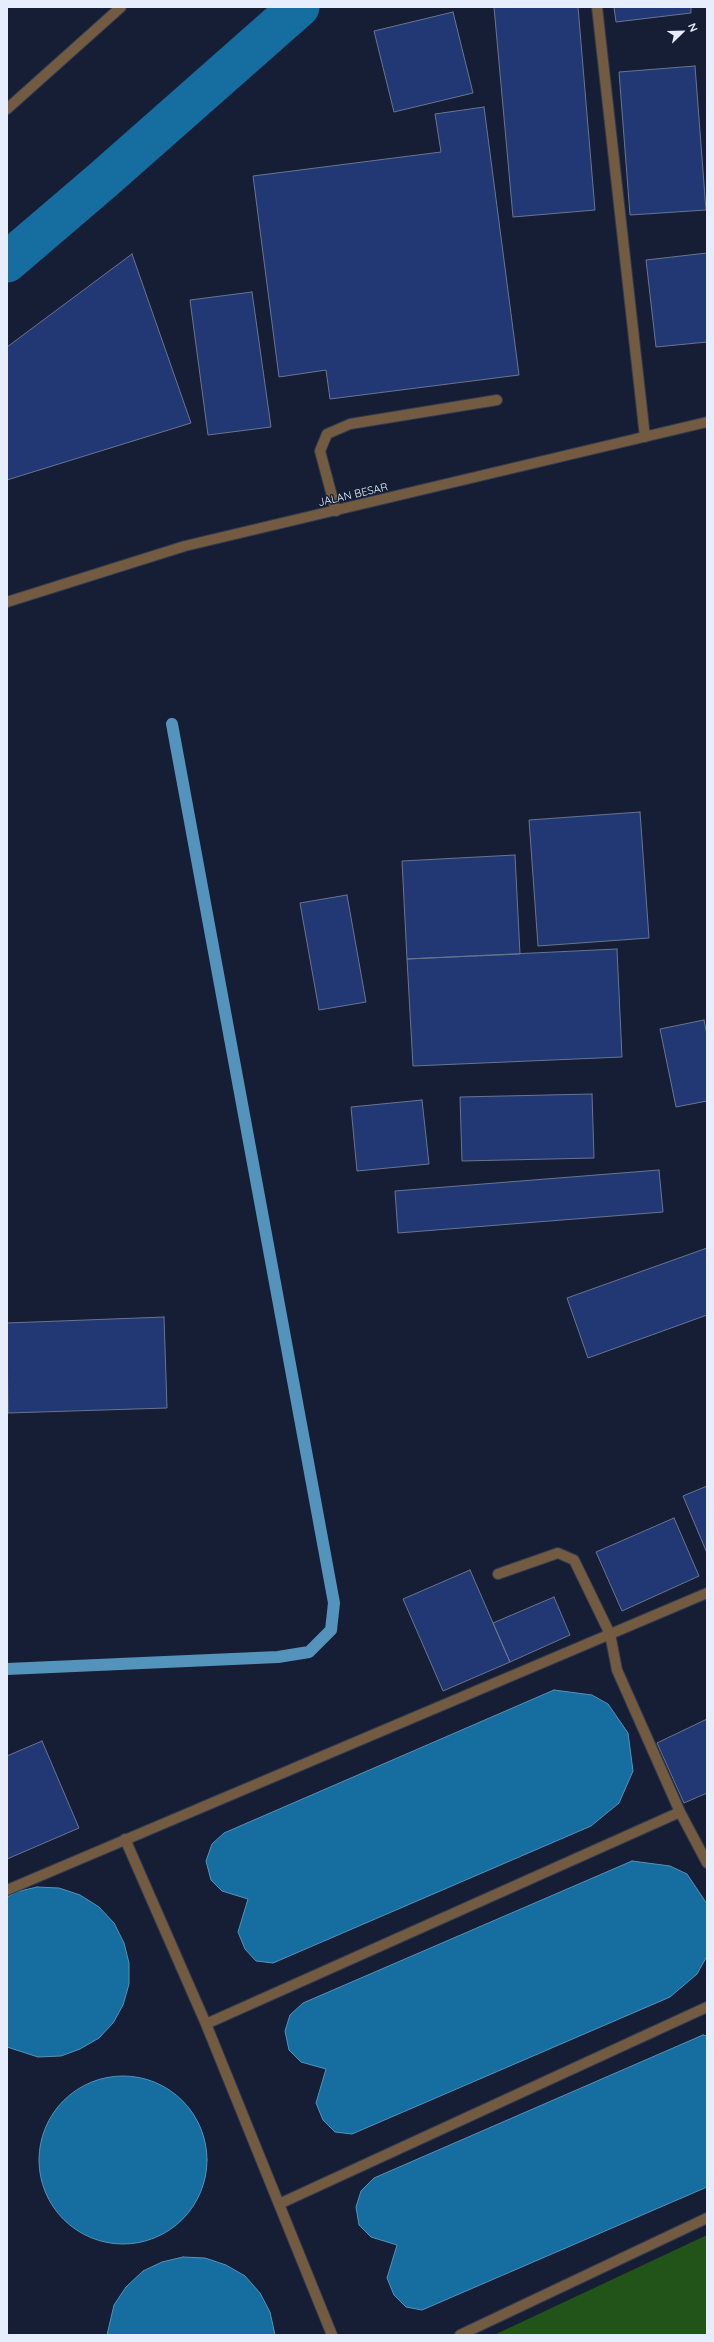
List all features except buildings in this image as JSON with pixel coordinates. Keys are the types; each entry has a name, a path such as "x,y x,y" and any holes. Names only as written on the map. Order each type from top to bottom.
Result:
{"street":[{"path":"7,109 121,7"},
{"path":"597,7 644,437"},
{"path":"336,511 320,451 327,434 350,424 497,400"},
{"name":"JALAN BESAR","path":"7,602 185,546 707,422"},
{"path":"498,1574 558,1553 574,1560 610,1634 618,1670 680,1812 707,1863"},
{"path":"7,1890 707,1593"},
{"path":"206,2024 680,1812"},
{"path":"125,1839 206,2024 332,2335"},
{"path":"279,2204 707,2007"},
{"path":"460,2335 707,2218"}],"green space":[{"path":"707,2235 707,2335 494,2335"}],"water":[{"path":"554,1690 592,1695 608,1704 628,1733 633,1771 619,1803 591,1826 273,1963 256,1961 245,1949 238,1932 248,1899 222,1891 211,1880 206,1861 212,1844 224,1833"},
{"path":"632,1861 670,1866 687,1874 707,1904 707,1956 697,1974 670,1997 352,2134 335,2132 323,2120 316,2103 326,2069 301,2062 289,2050 285,2031 290,2015 303,2003"},
{"path":"37,1887 59,1888 80,1895 99,1907 114,1923 124,1943 129,1963 129,1984 123,2005 113,2023 99,2038 80,2049 61,2056 38,2057 7,2047 7,1897 16,1892"},
{"path":"703,2035 707,2036 707,2187 422,2310 406,2307 394,2295 387,2278 397,2245 371,2237 359,2225 356,2207 361,2191 374,2178"},
{"path":"115,2076 131,2076 155,2082 170,2090 183,2100 193,2113 201,2128 206,2144 206,2176 201,2192 193,2207 183,2220 170,2230 147,2241 131,2244 115,2244 99,2241 83,2234 69,2225 58,2214 49,2200 42,2184 39,2168 39,2152 42,2136 49,2120 58,2106 69,2095 83,2086 99,2079"},
{"path":"183,2257 205,2258 226,2265 245,2276 260,2293 270,2312 275,2335 107,2335 114,2305 126,2287 143,2271 162,2262"}],"waterway":[{"path":"7,262 104,179 299,7"},
{"path":"7,1669 278,1657 309,1652 331,1630 334,1603 172,724"}]}
